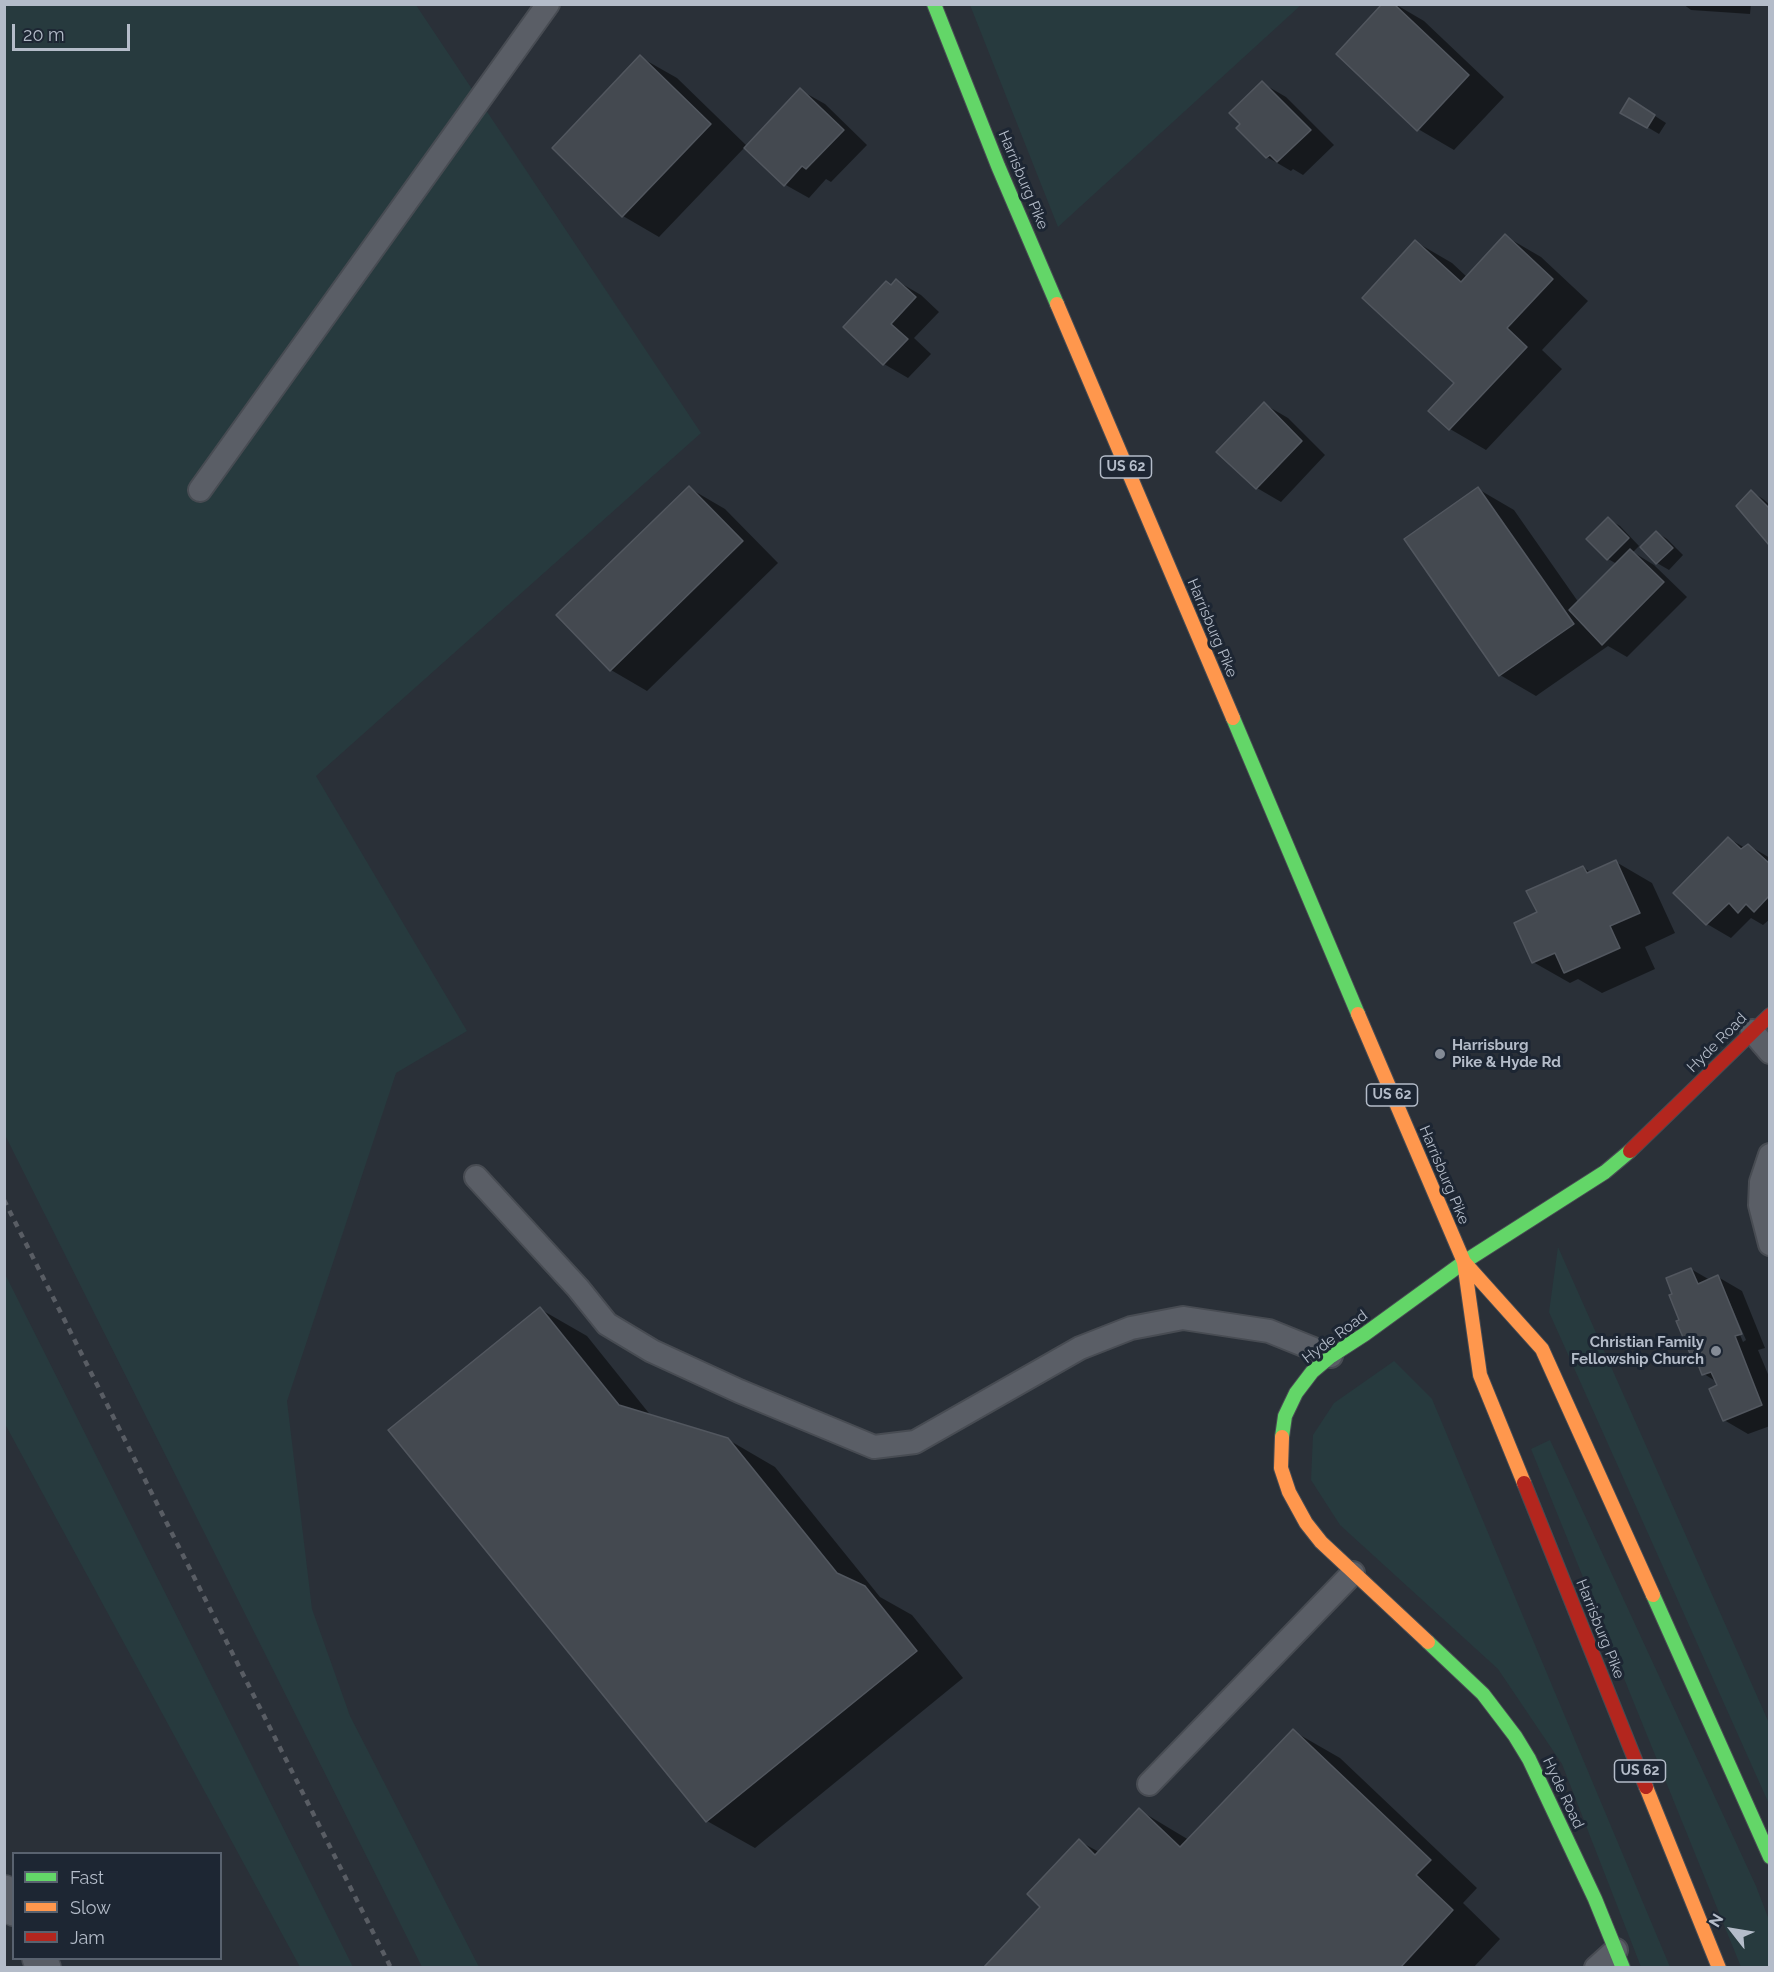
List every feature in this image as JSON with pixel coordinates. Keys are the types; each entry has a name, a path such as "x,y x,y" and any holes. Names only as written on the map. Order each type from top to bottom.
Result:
{"main road":[{"name":"Harrisburg Pike","path":"934,4 998,166 1464,1262 1480,1375 1719,1968"},
{"name":"Hyde Road","path":"1620,1959 1585,1877 1529,1759 1515,1736 1483,1694 1353,1573 1321,1542 1306,1523 1289,1492 1281,1468 1281,1442 1285,1416 1296,1392 1312,1372 1464,1262 1605,1172 1637,1145 1770,1015"},
{"name":"Harrisburg Pike","path":"1464,1262 1542,1349 1770,1857"}],"street":[{"path":"4,1892 12,1906"}],"lane":[{"path":"200,490 548,4"},
{"path":"1752,1031 1770,1052"},
{"path":"1770,1155 1761,1182 1760,1205 1770,1244"},
{"path":"476,1177 578,1288 606,1324 652,1351 739,1391 874,1447 915,1442 1080,1348 1131,1328 1183,1318 1269,1331 1332,1356"},
{"path":"1149,1784 1353,1573"},
{"path":"1596,1968 1620,1959"}],"green space":[{"path":"5,5 416,5 701,433 316,776 467,1031 396,1073 287,1401 312,1609 350,1716 479,1967 422,1967 5,1135"},
{"path":"970,5 1301,5 1058,227"},
{"path":"1558,1247 1769,1723 1769,1804 1549,1312"},
{"path":"4,1274 353,1967 300,1967 5,1424"},
{"path":"1394,1361 1432,1399 1670,1967 1641,1967 1562,1764 1498,1669 1340,1525 1311,1480 1313,1435 1334,1403"},
{"path":"1550,1440 1756,1886 1769,1920 1769,1967 1741,1967 1531,1449"}],"building":[{"path":"1382,4 1394,4 1469,75 1417,131 1336,54"},
{"path":"640,55 711,124 622,217 552,148"},
{"path":"1262,81 1311,130 1277,162 1270,155 1266,158 1236,128 1240,124 1229,113"},
{"path":"800,88 844,130 806,169 802,166 784,186 744,148"},
{"path":"1629,98 1655,115 1647,128 1620,113"},
{"path":"1505,234 1553,279 1507,328 1527,347 1449,430 1428,411 1454,383 1362,298 1415,240 1461,282"},
{"path":"896,279 916,297 891,324 908,339 883,365 843,327 886,281 891,285"},
{"path":"1264,402 1302,441 1256,489 1216,452"},
{"path":"689,486 743,541 610,671 556,615"},
{"path":"1478,487 1574,624 1499,676 1404,539"},
{"path":"1751,490 1770,509 1769,545 1736,506"},
{"path":"1608,517 1629,538 1607,560 1586,539"},
{"path":"1656,531 1673,548 1656,564 1640,547"},
{"path":"1630,549 1664,582 1602,645 1569,610"},
{"path":"1728,837 1741,849 1748,844 1770,864 1770,895 1754,912 1746,904 1738,913 1729,903 1706,925 1673,893"},
{"path":"1616,860 1640,913 1610,926 1620,948 1564,973 1555,953 1532,963 1514,923 1537,912 1526,891 1583,866 1587,873"},
{"name":"Christian Family Fellowship Church","path":"1691,1268 1698,1284 1718,1275 1742,1334 1735,1336 1762,1405 1723,1421 1709,1389 1717,1385 1711,1372 1702,1375 1694,1354 1691,1356 1676,1321 1679,1320 1669,1295 1672,1294 1666,1278"},
{"path":"540,1307 619,1405 728,1438 837,1573 865,1586 917,1651 706,1822 388,1430"},
{"path":"1293,1729 1431,1860 1416,1875 1453,1910 1400,1968 983,1968 1040,1907 1027,1894 1079,1839 1095,1855 1139,1808 1180,1847"}],"railway":[{"path":"4,1200 391,1968"}],"traffic: fast":[{"path":"934,4 998,166 1057,304"},
{"path":"1233,718 1358,1014"},
{"path":"1282,1437 1285,1416 1296,1393 1312,1372 1331,1356 1464,1262 1605,1172 1630,1151"},
{"path":"1653,1595 1770,1857"},
{"path":"1428,1642 1483,1694 1515,1736 1529,1759 1595,1899 1623,1968"}],"traffic: slow":[{"path":"1057,304 1233,718"},
{"path":"1358,1014 1464,1262 1480,1375 1524,1483"},
{"path":"1464,1262 1542,1349 1653,1595"},
{"path":"1282,1437 1281,1468 1289,1492 1306,1523 1321,1542 1428,1642"},
{"path":"1646,1787 1719,1968"}],"traffic: jam":[{"path":"1630,1151 1770,1015"},
{"path":"1524,1483 1646,1787"}],"place":[{"name":"Harrisburg Pike & Hyde Rd","path":"1440,1054"},
{"name":"Christian Family Fellowship Church","path":"1716,1351"}]}
